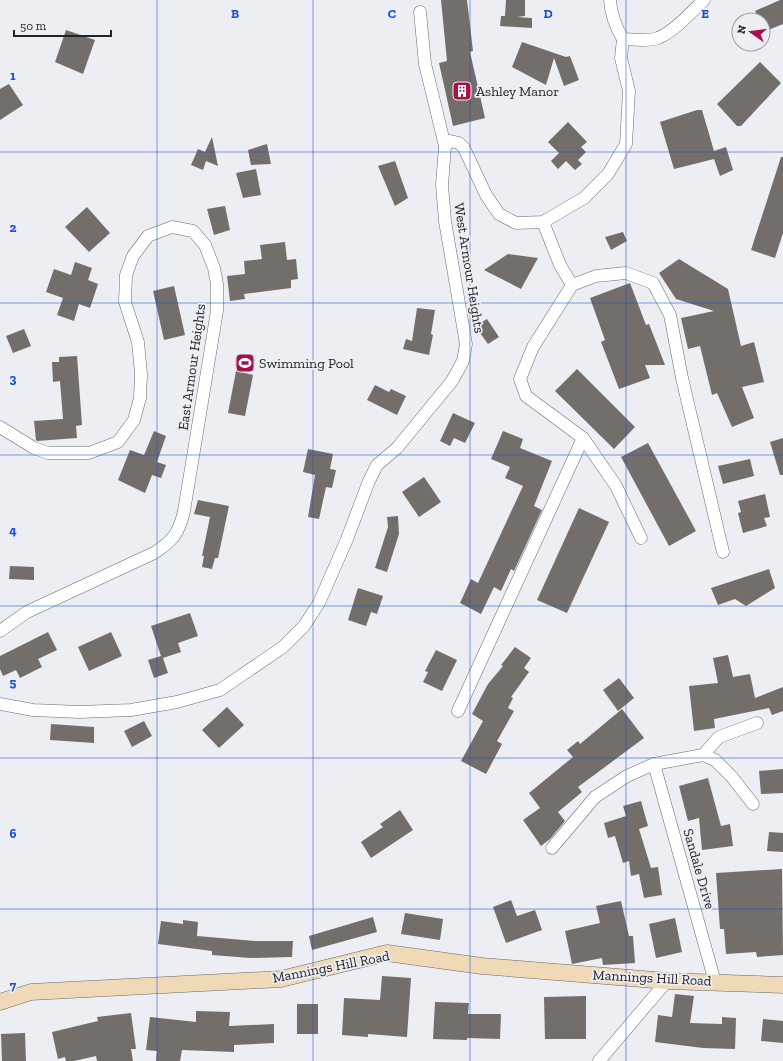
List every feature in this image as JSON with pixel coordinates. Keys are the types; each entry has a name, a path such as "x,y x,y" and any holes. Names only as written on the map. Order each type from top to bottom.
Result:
{"main road":[{"name":"Mannings Hill Road","path":"0,1002 31,992 282,979 387,953 482,966 667,981 783,985"}],"street":[{"path":"610,0 610,11 615,26 623,38 639,40 657,38 673,28 704,0"},
{"path":"420,12 425,64 445,146"},
{"name":"West Armour Heights","path":"0,704 33,710 79,712 131,710 177,702 220,690 283,647 304,626 319,603 330,580 369,481 377,465 397,448 452,381 463,361 466,344 445,221 442,185 445,146 450,141 459,143 464,148 486,195 499,214 516,223 543,222 584,198 608,174 626,144 629,91 621,58 623,38"},
{"path":"543,222 560,265 572,285"},
{"name":"East Armour Heights","path":"0,427 34,448 48,453 89,453 118,442 134,420 140,398 141,374 138,342 125,302 126,275 133,256 148,236 172,227 193,231 205,245 214,268 217,311 189,485 181,524 176,535 168,544 154,553 27,612 0,631"},
{"path":"641,538 616,486 583,438 526,396 520,379 533,347 572,285 596,276 626,273 652,283 670,316 682,378 723,552"},
{"path":"458,711 583,438"},
{"path":"702,755 719,737 757,722"},
{"path":"552,848 595,797 627,776 654,764 702,755 715,760 724,768 753,804"},
{"name":"Sandale Drive","path":"654,764 715,982"},
{"path":"599,1061 667,981"}],"water":[{"name":"Swimming Pool","path":"236,356 255,359 254,369 235,366"}],"building":[{"path":"441,0 467,0 473,51 470,52 485,118 453,126 439,63 447,61"},
{"path":"506,0 525,0 525,16 517,17 532,18 532,28 500,26 501,16 505,16"},
{"path":"783,0 783,24 771,29 771,12 755,11"},
{"path":"66,30 95,40 83,74 55,62"},
{"path":"522,42 566,57 570,56 579,80 564,86 554,58 546,85 512,67"},
{"path":"760,62 781,83 741,126 737,126 717,104"},
{"path":"9,84 23,105 0,120 0,89"},
{"path":"697,110 702,110 714,151 726,147 733,170 720,176 714,159 674,169 660,122"},
{"path":"568,122 587,142 581,147 586,152 578,160 582,164 575,170 566,161 558,169 551,161 559,153 548,142"},
{"path":"212,137 218,166 206,161 203,170 191,165 198,149 205,152"},
{"path":"267,144 271,164 251,165 248,150"},
{"path":"781,157 783,157 783,233 775,258 751,250"},
{"path":"395,161 408,198 395,206 378,166"},
{"path":"256,169 261,195 243,198 236,173"},
{"path":"225,206 230,230 214,235 207,209"},
{"path":"87,207 110,233 89,252 65,227"},
{"path":"623,232 627,241 611,250 605,237"},
{"path":"285,242 287,260 296,259 298,279 291,280 291,288 244,294 245,299 230,301 227,276 245,274 244,261 262,259 260,245"},
{"path":"508,254 538,258 521,289 484,270"},
{"path":"679,259 728,289 741,346 754,342 764,382 742,387 754,418 732,427 717,393 712,395 700,346 688,349 681,318 714,311 676,299 659,273"},
{"path":"75,262 92,268 88,280 98,284 90,308 79,304 74,321 57,315 63,298 46,292 54,269 71,275"},
{"path":"630,283 646,325 649,324 665,365 645,365 650,378 619,389 601,342 605,340 590,298"},
{"path":"174,286 185,335 164,340 153,291"},
{"path":"417,308 435,310 431,334 433,335 429,355 403,349 406,339 412,341"},
{"path":"487,319 499,337 488,344 475,326"},
{"path":"24,329 31,346 13,353 6,336"},
{"path":"77,356 82,425 76,426 77,438 37,441 34,421 63,419 60,381 53,382 52,362 59,362 59,357"},
{"path":"577,369 635,427 614,449 555,391"},
{"path":"236,371 253,375 245,416 228,413"},
{"path":"375,385 389,392 391,389 406,396 397,415 367,400"},
{"path":"453,413 475,423 465,443 454,438 450,446 440,441"},
{"path":"154,431 166,436 157,462 166,465 161,478 152,475 145,493 118,480 130,450 144,455"},
{"path":"503,431 523,439 520,448 552,461 534,506 542,510 514,571 511,569 501,591 494,587 481,614 460,603 471,579 478,583 523,486 505,478 510,467 491,459"},
{"path":"783,438 783,475 780,475 770,442"},
{"path":"648,443 696,531 669,546 621,457"},
{"path":"308,449 333,454 330,469 336,470 332,488 326,487 319,519 308,517 315,475 303,472"},
{"path":"750,459 754,476 723,484 718,466"},
{"path":"424,477 441,502 419,517 402,492"},
{"path":"765,494 770,517 764,518 767,526 743,533 738,513 741,512 738,501"},
{"path":"198,500 229,506 218,558 215,558 212,569 202,567 204,556 202,556 210,517 194,514"},
{"path":"579,508 609,522 567,613 537,600"},
{"path":"398,516 399,534 387,572 375,568 388,527 387,517"},
{"path":"10,566 34,567 34,580 9,579"},
{"path":"769,569 775,588 746,606 735,599 718,605 711,588"},
{"path":"358,588 383,596 377,614 371,612 366,626 348,620"},
{"path":"190,613 198,636 178,643 181,652 163,658 168,673 154,678 148,660 161,656 151,626"},
{"path":"48,632 57,650 38,659 42,667 20,678 16,670 3,676 0,669 0,656"},
{"path":"111,632 122,656 89,671 78,647"},
{"path":"515,647 531,658 524,668 529,672 511,697 513,698 508,708 514,711 497,741 502,744 486,774 461,761 483,721 472,714 488,684 503,666 501,665"},
{"path":"436,650 457,660 442,691 423,682 428,672 425,671"},
{"path":"728,655 733,677 750,674 755,698 783,687 783,711 772,715 769,708 714,719 715,728 694,731 689,686 718,683 713,658"},
{"path":"619,678 634,698 618,711 603,690"},
{"path":"227,707 244,725 219,748 202,730"},
{"path":"622,709 644,738 578,787 582,792 558,812 565,821 550,839 541,846 523,820 540,808 529,793 573,757 567,750 578,741 580,744"},
{"path":"144,721 152,736 132,747 124,731"},
{"path":"51,724 94,727 94,743 50,740"},
{"path":"783,769 783,793 761,794 759,771"},
{"path":"708,778 721,826 730,824 733,846 702,850 699,818 688,821 679,786"},
{"path":"641,801 648,826 639,829 651,868 658,867 662,895 644,898 639,874 631,876 629,861 623,863 615,836 608,838 604,823 626,816 623,806"},
{"path":"400,810 413,830 371,858 361,842 383,827 380,824"},
{"path":"769,832 783,833 783,852 767,851"},
{"path":"782,869 783,955 757,957 756,952 726,954 724,929 720,929 716,873"},
{"path":"511,900 517,916 535,910 542,930 506,943 493,907"},
{"path":"621,901 629,936 633,936 635,963 603,965 602,958 572,964 565,931 600,923 596,906"},
{"path":"405,913 443,919 440,940 401,934"},
{"path":"373,917 377,932 312,950 309,936"},
{"path":"675,918 682,952 656,958 649,924"},
{"path":"183,920 198,922 197,936 255,941 293,941 292,957 250,958 212,955 212,951 158,944 161,921 183,924"},
{"path":"382,976 411,978 407,1037 368,1034 368,1037 342,1035 344,998 380,1000"},
{"path":"675,994 694,996 690,1023 722,1024 722,1017 736,1018 735,1049 703,1048 655,1042 658,1015 672,1017"},
{"path":"586,996 586,1039 545,1039 544,997"},
{"path":"435,1002 469,1003 468,1014 501,1014 500,1039 433,1039"},
{"path":"297,1004 318,1004 318,1034 297,1034"},
{"path":"196,1011 230,1012 229,1026 274,1024 274,1043 234,1045 234,1052 182,1050 180,1061 156,1061 157,1051 146,1050 150,1017 196,1022"},
{"path":"131,1013 136,1049 131,1049 133,1061 97,1061 96,1056 74,1061 66,1061 65,1057 58,1059 52,1032 98,1021 97,1017"},
{"path":"763,1019 783,1021 783,1043 761,1041"},
{"path":"25,1033 26,1061 2,1061 1,1034"}],"place":[{"name":"Ashley Manor","path":"462,91"},
{"name":"Swimming Pool","path":"245,363"}]}
